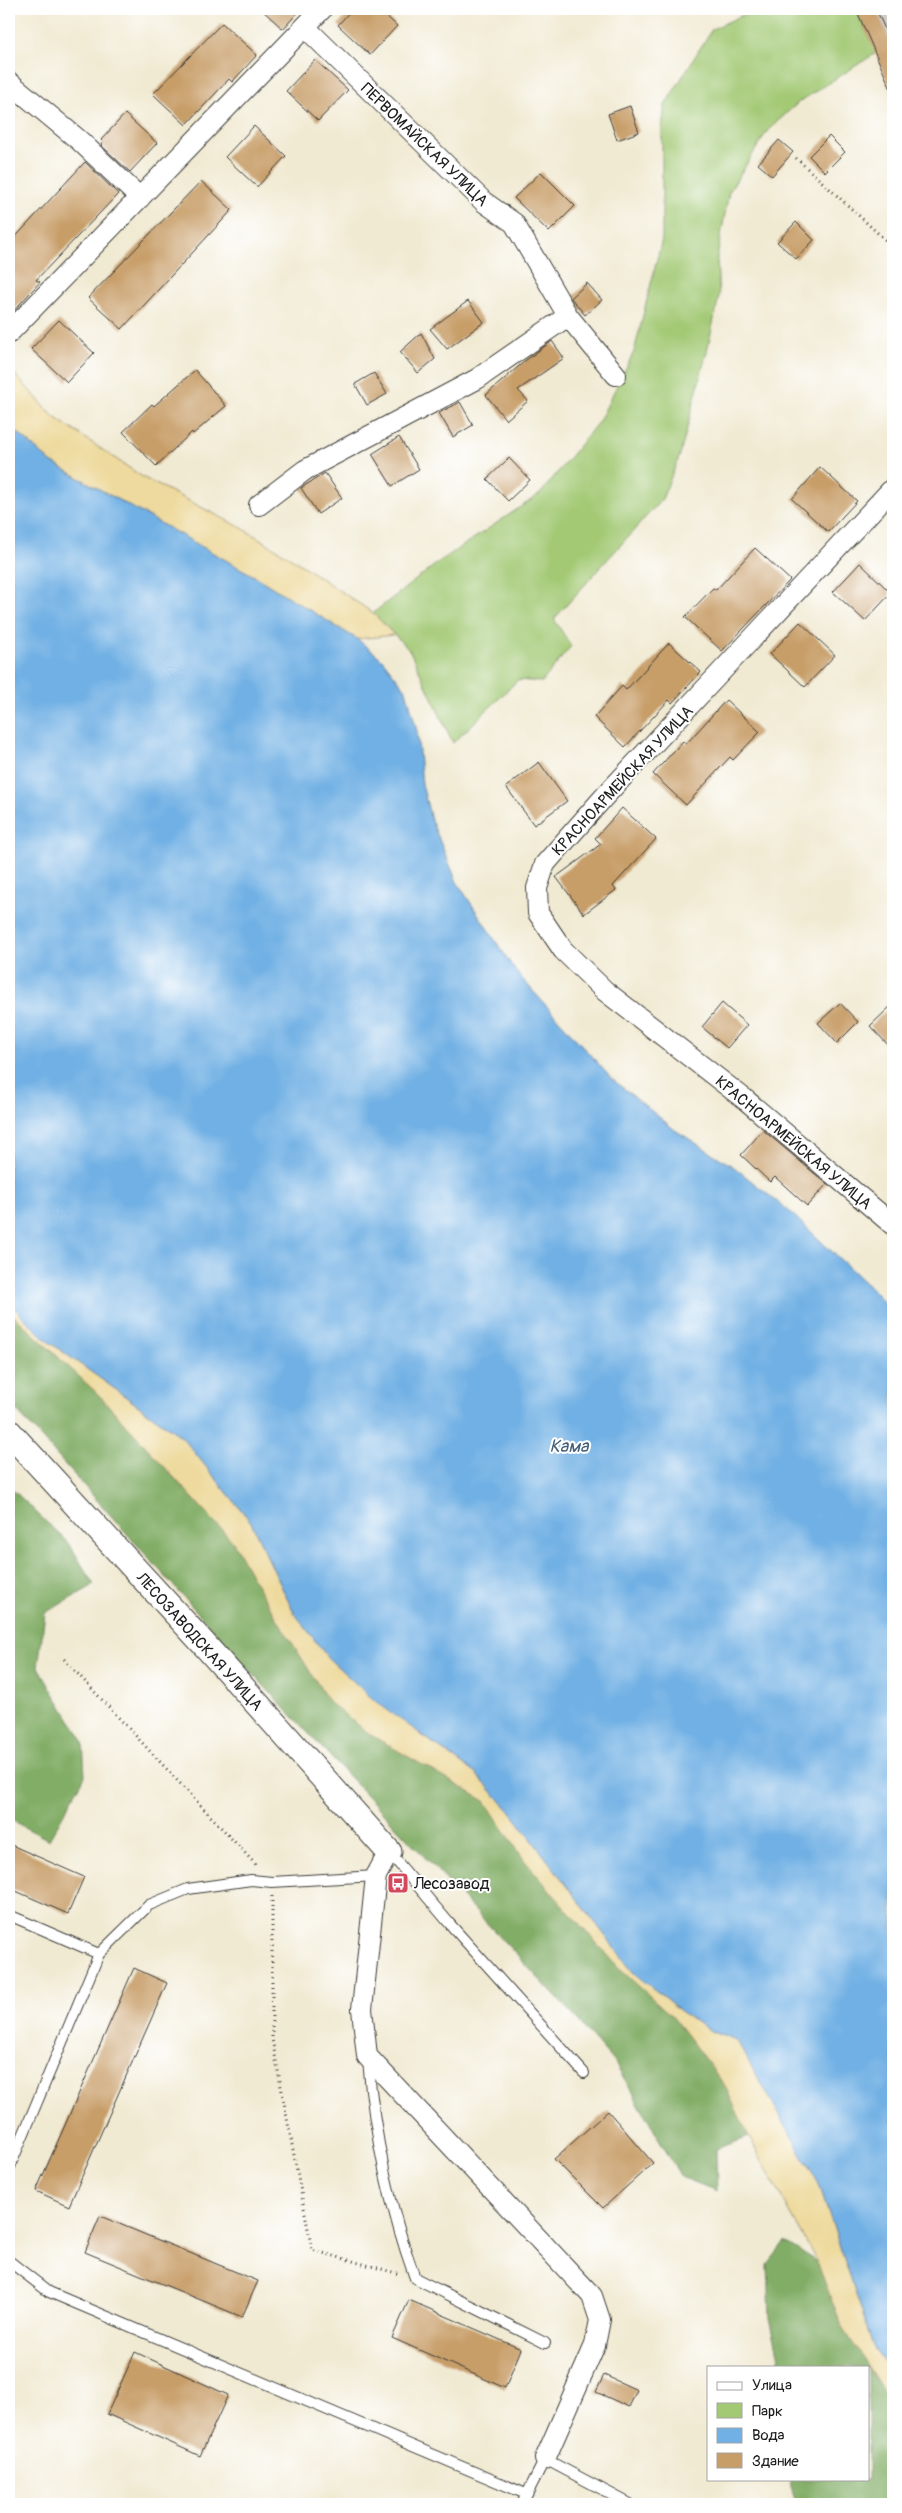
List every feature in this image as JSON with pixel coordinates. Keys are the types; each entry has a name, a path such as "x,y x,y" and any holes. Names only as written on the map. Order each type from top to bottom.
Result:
{"street":[{"path":"9,333 322,9"},
{"name":"ПЕРВОМАЙСКАЯ УЛИЦА","path":"305,27 484,202 514,223 568,316 616,375"},
{"path":"9,82 80,141 140,198"},
{"path":"259,505 305,470 477,379 568,316"},
{"name":"КРАСНОАРМЕЙСКАЯ УЛИЦА","path":"893,488 604,796 545,864 537,888 538,913 563,950 605,991 747,1101 893,1225"},
{"name":"ЛЕСОЗАВОДСКАЯ УЛИЦА","path":"9,1432 203,1643 389,1852"},
{"path":"389,1852 376,1876 362,2009 367,2056 592,2296 600,2320 595,2345 545,2459"}],"lane":[{"path":"389,1852 449,1923 584,2073"},
{"path":"9,2169 99,1954 149,1905 188,1889 250,1880 272,1882 376,1876"},
{"path":"9,1915 99,1954"},
{"path":"367,2056 371,2100 399,2235 415,2278 545,2343"},
{"path":"9,2261 49,2292 524,2499 545,2459 630,2504"}],"path":[{"path":"796,158 893,247"},
{"path":"64,1659 272,1882 272,2039 312,2250 415,2278"}],"shaded area":[{"path":"856,9 893,9 893,94 876,53"}],"green space":[{"path":"756,9 856,9 876,53 799,102 768,130 729,192 717,257 719,296 707,351 680,455 662,499 554,619 571,646 542,682 518,680 453,743 410,651 373,613 440,561 540,494 599,421 634,352 662,239 662,128 665,105 712,29"},
{"path":"9,1311 99,1395 233,1542 260,1591 329,1702 409,1757 485,1801 525,1861 567,1910 622,1971 672,2016 724,2084 749,2137 716,2149 717,2191 681,2177 617,2066 572,2014 250,1671 9,1402"},
{"path":"9,1486 70,1545 94,1585 45,1613 38,1667 83,1741 85,1776 49,1840 9,1819"},
{"path":"785,2242 817,2262 842,2326 867,2366 781,2366 770,2318 768,2264"},
{"path":"870,2370 893,2406 893,2504 796,2504 789,2480 870,2480"}],"sand":[{"path":"9,368 54,417 144,478 242,528 285,554 373,613 394,635 357,639 254,576 51,462 9,425"},
{"path":"9,1303 45,1339 182,1437 251,1522 293,1611 420,1734 476,1774 510,1811 633,1972 687,2016 711,2031 737,2041 744,2050 819,2184 874,2348 893,2374 893,2406 870,2370 870,2366 868,2366 842,2326 817,2262 749,2137 724,2084 672,2016 622,1971 567,1910 525,1861 485,1801 371,1735 329,1702 260,1591 233,1542 99,1395 9,1311"}],"water":[{"name":"Кама","path":"9,425 51,462 254,576 357,639 382,659 406,690 417,731 422,784 431,820 457,882 516,972 612,1079 675,1130 734,1167 790,1212 877,1294 893,1315 893,2374 874,2348 819,2184 737,2041 711,2031 687,2016 633,1972 510,1811 476,1774 375,1701 328,1658 293,1611 251,1522 182,1437 45,1339 9,1303"}],"building":[{"path":"261,9 301,9 283,29"},
{"path":"352,9 379,9 397,26 370,55 338,25"},
{"path":"856,9 876,9 893,47 893,94"},
{"path":"222,23 257,55 232,82 229,79 186,125 153,94"},
{"path":"315,60 348,90 318,121 286,91"},
{"path":"630,106 639,132 617,140 608,114"},
{"path":"125,114 157,143 130,172 101,145 103,142 101,140"},
{"path":"254,126 286,156 257,187 225,157"},
{"path":"829,136 845,152 825,172 809,156"},
{"path":"779,140 793,152 772,176 758,164"},
{"path":"85,162 118,194 36,280 40,282 9,316 9,244"},
{"path":"541,172 575,206 549,232 514,198"},
{"path":"201,181 232,210 122,329 88,298"},
{"path":"796,222 814,240 796,259 777,242"},
{"path":"587,283 602,300 585,315 571,298"},
{"path":"468,301 484,322 447,349 430,329"},
{"path":"59,320 94,353 67,382 31,349"},
{"path":"421,333 435,359 418,373 400,352"},
{"path":"552,341 564,358 518,390 528,401 506,420 486,395 526,360"},
{"path":"195,370 226,406 193,434 192,432 156,466 123,432 152,404 154,406"},
{"path":"374,373 387,394 367,405 355,384"},
{"path":"460,402 473,425 453,437 439,413"},
{"path":"399,437 419,469 392,486 372,454"},
{"path":"509,458 530,480 508,501 487,479"},
{"path":"820,467 857,501 828,532 792,499"},
{"path":"325,473 342,498 318,514 301,488"},
{"path":"755,548 790,580 722,651 685,617 713,588 716,590"},
{"path":"860,563 891,593 865,621 833,592"},
{"path":"800,622 835,655 805,687 770,654"},
{"path":"669,643 701,672 672,703 669,700 625,747 594,717 622,686 626,690"},
{"path":"726,700 760,732 733,760 730,757 686,805 653,774 683,741 686,744"},
{"path":"539,762 567,801 534,825 506,787"},
{"path":"622,808 656,839 613,886 616,890 584,914 556,877 601,844 595,838"},
{"path":"722,1003 747,1025 727,1048 702,1027"},
{"path":"840,1003 858,1022 837,1043 818,1023"},
{"path":"893,1004 893,1050 870,1026"},
{"path":"763,1130 827,1184 807,1206 775,1177 770,1182 741,1155"},
{"path":"9,1844 84,1877 68,1914 9,1888"},
{"path":"134,1968 167,1983 69,2206 36,2191"},
{"path":"608,2111 653,2163 603,2208 554,2159"},
{"path":"100,2216 258,2281 242,2317 85,2252"},
{"path":"409,2300 521,2349 505,2388 392,2338"},
{"path":"135,2352 228,2395 200,2456 107,2414"},
{"path":"604,2375 637,2390 629,2407 596,2392"}],"place":[{"name":"Лесозавод","path":"398,1883"}]}
